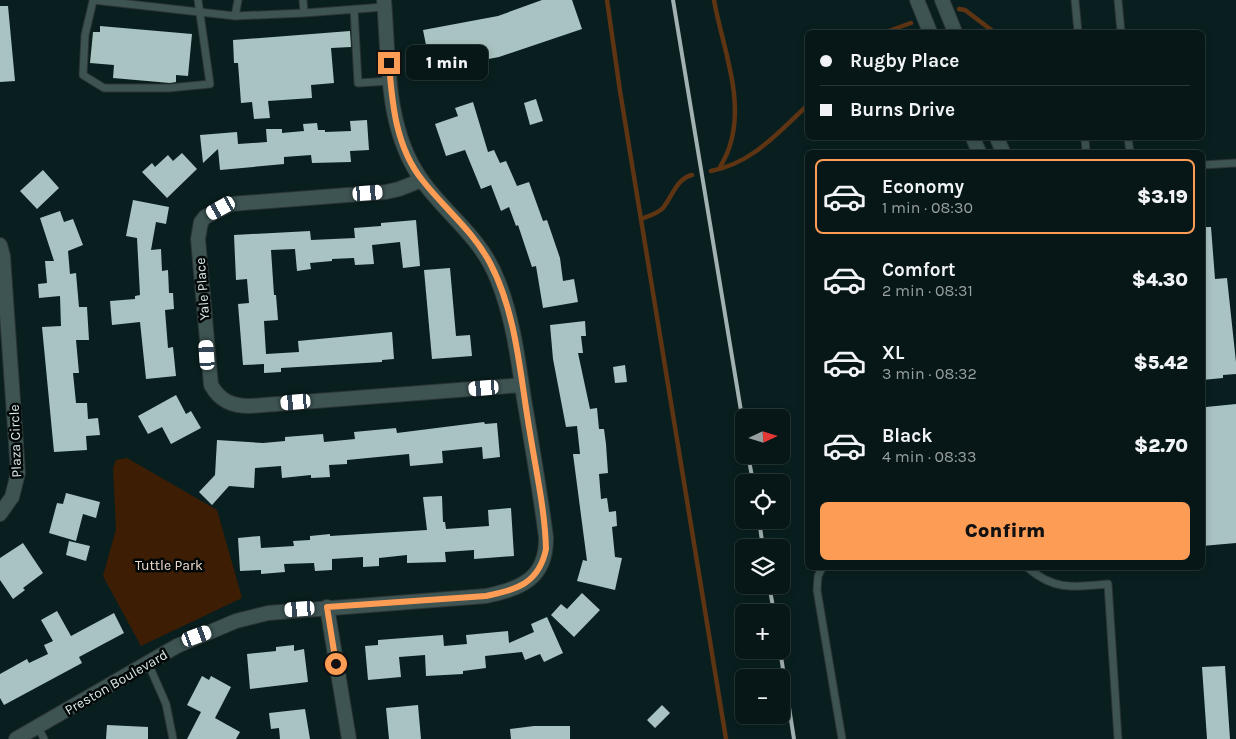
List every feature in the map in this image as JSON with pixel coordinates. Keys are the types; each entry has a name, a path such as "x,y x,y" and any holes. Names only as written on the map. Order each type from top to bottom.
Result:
{"street":[{"path":"917,0 929,30"},
{"path":"942,0 954,30"},
{"path":"384,4 390,81 399,135 411,163 422,180 469,232 494,270 510,318 522,384"},
{"name":"Yale Place","path":"422,180 386,192 231,204 205,218 201,222 198,239 211,385 216,393 228,402 250,406 522,384"},
{"name":"Plaza Circle","path":"0,245 3,256 18,473 12,497 0,514"},
{"name":"Preston Boulevard","path":"16,739 41,733 148,663 197,636 250,616 327,607 486,596 511,591 538,572 545,555 546,538 522,384"},
{"path":"327,607 349,739"}],"lane":[{"path":"198,0 202,11 210,84 169,88 104,88 83,75 85,35 93,0 202,11 235,16 354,10 384,4"},
{"path":"235,16 238,0"},
{"path":"303,0 304,13"},
{"path":"1075,0 1078,30"},
{"path":"1118,0 1121,30"},
{"path":"354,10 358,83 390,81"},
{"path":"1205,165 1236,163"},
{"path":"821,570 818,576 817,590 842,739"},
{"path":"1030,570 1044,581 1058,586 1108,584 1118,739"},
{"path":"148,663 163,695 173,739"}],"green space":[{"name":"Tuttle Park","path":"127,458 217,510 242,598 141,646 103,576 116,529 113,468 116,460"}],"building":[{"path":"542,0 572,0 582,29 499,57 431,70 423,30 498,16"},
{"path":"0,6 8,6 15,81 0,82"},
{"path":"100,26 192,34 188,76 176,75 176,82 170,83 113,78 114,65 90,63 93,32 100,32"},
{"path":"350,31 351,47 331,48 334,83 311,85 312,98 268,101 270,118 254,119 252,102 241,103 238,63 234,63 233,40"},
{"path":"536,99 543,121 530,125 524,103"},
{"path":"473,102 488,152 494,150 500,163 506,161 517,186 529,182 543,221 547,220 560,258 563,281 574,279 578,302 543,308 536,266 532,267 518,225 516,226 509,207 501,211 491,185 481,189 465,150 446,156 435,124 458,116 455,108"},
{"path":"367,120 369,150 350,151 351,162 312,163 311,155 284,157 284,164 220,170 218,149 203,163 200,135 237,132 238,144 267,142 266,129 282,129 282,133 304,131 303,124 317,123 318,130 325,130 325,132 351,131 350,121"},
{"path":"182,153 197,169 167,198 142,172 152,163 155,167 168,155 173,161"},
{"path":"43,170 59,188 37,209 20,191"},
{"path":"133,200 169,207 166,224 156,222 151,250 161,249 162,271 168,270 169,293 173,293 174,309 165,310 168,348 173,347 176,376 146,379 140,322 112,325 110,301 135,299 135,296 140,295 137,238 126,236"},
{"path":"60,211 64,222 73,219 83,245 68,251 70,274 76,273 79,307 87,307 89,340 76,340 79,373 73,373 76,403 87,403 88,419 98,418 100,435 86,436 87,450 54,452 42,327 61,326 60,296 39,298 38,284 47,283 45,261 54,261 40,218"},
{"path":"416,220 420,266 403,268 400,242 372,245 374,264 355,265 354,258 332,259 332,261 310,263 311,269 297,271 295,249 271,250 278,320 264,321 266,354 299,352 298,341 392,332 394,359 382,360 382,362 281,368 281,372 264,373 264,364 243,365 238,304 249,303 247,279 236,280 234,235 310,231 311,240 355,238 354,228 381,226 381,223"},
{"path":"1205,227 1211,227 1215,279 1227,278 1236,374 1223,375 1223,378 1205,380"},
{"path":"450,268 456,336 470,335 472,356 432,359 424,270"},
{"path":"585,321 586,336 581,336 583,353 578,353 590,409 597,408 599,429 604,429 608,473 599,474 601,499 607,498 609,512 616,511 617,526 612,527 615,557 622,558 615,590 577,581 583,560 587,561 573,454 580,454 577,426 566,427 553,359 550,325"},
{"path":"625,365 627,382 615,383 613,367"},
{"path":"176,395 186,414 191,411 201,428 171,444 162,427 148,434 138,416"},
{"path":"1236,404 1236,543 1205,546 1206,407"},
{"path":"484,422 485,424 497,423 500,457 483,459 482,447 442,451 443,463 410,466 409,454 347,460 347,464 329,465 330,477 311,478 311,475 282,478 281,466 255,468 254,488 229,486 212,505 199,492 215,475 217,440 263,443 285,441 285,437 323,434 324,442 355,439 354,432 396,428 397,433"},
{"path":"66,493 100,502 96,518 83,514 76,541 49,533 57,503 63,504"},
{"path":"442,496 443,522 445,522 446,529 489,526 488,510 511,508 514,556 474,559 474,550 445,552 446,562 407,563 407,555 379,558 379,566 363,567 363,557 332,559 332,570 315,571 314,563 284,564 285,572 261,574 261,570 240,571 238,538 260,536 261,548 294,546 293,541 310,540 310,536 427,530 423,497"},
{"path":"69,541 90,546 86,561 66,555"},
{"path":"23,543 43,573 23,588 25,590 13,599 0,580 0,558"},
{"path":"582,593 600,610 574,637 551,615 561,604 567,609"},
{"path":"57,611 71,636 114,613 124,633 79,657 82,663 4,705 0,698 0,674 27,659 29,663 48,654 44,645 53,641 41,620"},
{"path":"547,617 563,653 544,662 540,654 525,660 522,652 485,656 486,668 463,671 463,674 426,676 425,655 399,657 401,677 368,680 365,646 378,645 378,640 443,635 444,646 467,644 466,635 508,631 509,643 534,632 531,624"},
{"path":"294,645 294,651 304,649 308,682 250,689 247,654 276,651 276,647"},
{"path":"1225,666 1230,739 1207,739 1202,667"},
{"path":"202,676 209,680 211,676 231,687 215,718 240,732 236,739 187,739 201,712 187,705"},
{"path":"418,705 421,739 389,739 386,708"},
{"path":"662,705 670,713 655,728 647,720"},
{"path":"305,709 310,739 280,739 279,728 271,729 269,713"},
{"path":"107,725 148,727 148,739 106,739"},
{"path":"534,726 570,726 570,739 511,739 510,729"}],"waterway":[{"path":"607,0 620,91 726,739"},
{"path":"714,0 731,72 735,109 730,145 719,169"},
{"path":"959,9 965,10 991,30"},
{"path":"892,30 911,23"},
{"path":"711,171 740,161 764,146 805,108"},
{"path":"641,219 661,210 682,180 692,175"}],"railway":[{"path":"673,0 741,409"},
{"path":"750,464 752,474"},
{"path":"760,529 762,539"},
{"path":"771,594 773,604"},
{"path":"781,659 794,739"}],"route":[{"path":"336,664 327,607 486,596 511,591 525,584 538,572 544,561 546,549 544,522 522,384 505,298 498,279 478,244 456,216 422,180 411,163 396,123 389,63"}]}
